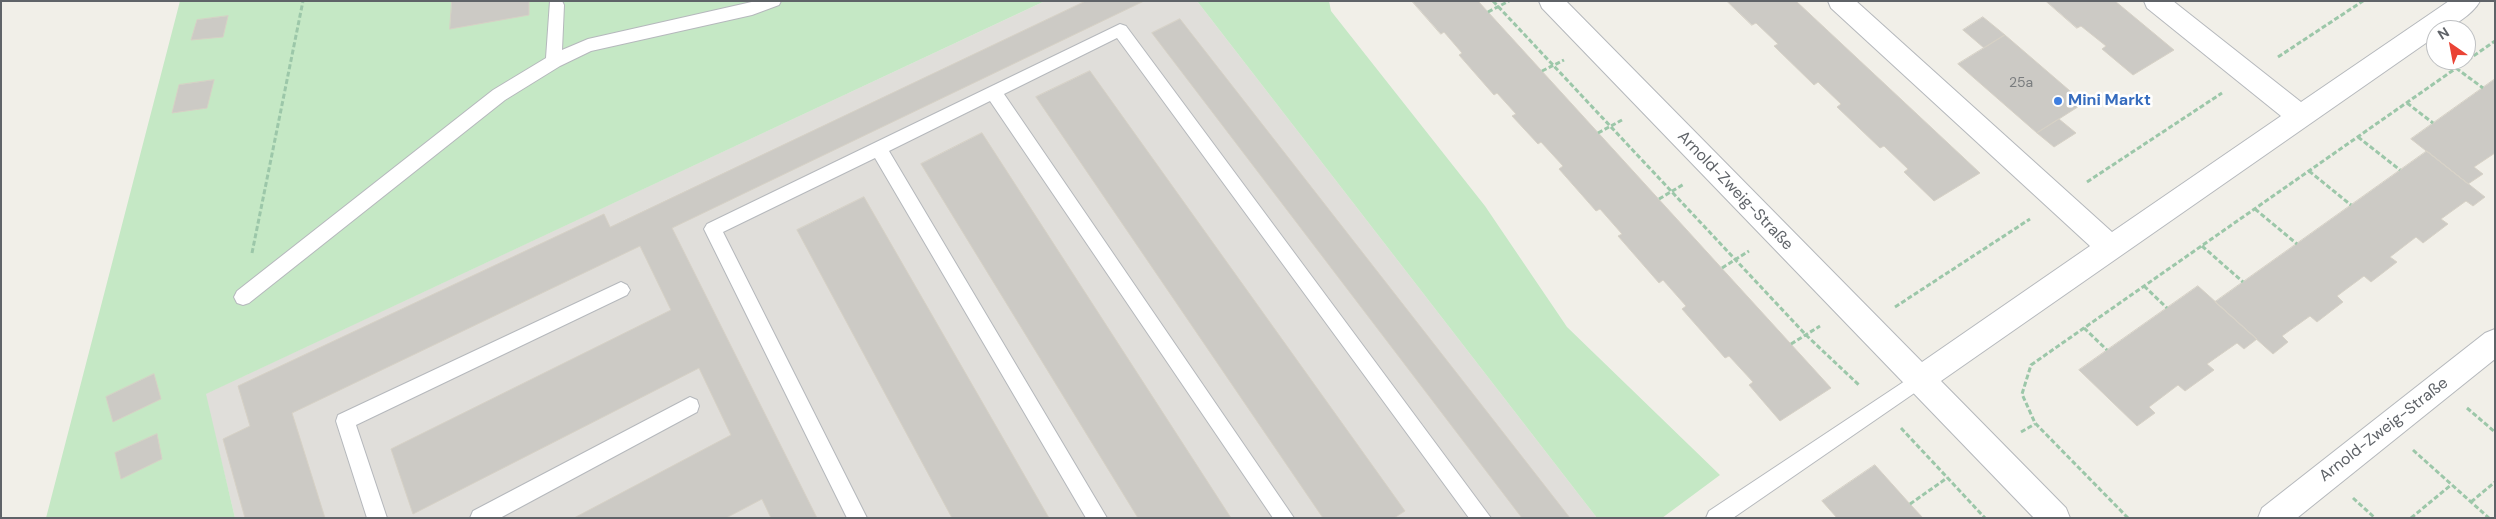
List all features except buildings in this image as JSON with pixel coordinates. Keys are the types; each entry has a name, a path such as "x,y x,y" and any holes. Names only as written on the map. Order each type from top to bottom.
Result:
{"street":[{"name":"Arnold-Zweig-Straße","path":"1551,1 1866,326 2056,518"},
{"path":"1840,1 2111,248"},
{"path":"2156,1 2301,117"},
{"path":"1920,379 2468,1"},
{"name":"Arnold-Zweig-Straße","path":"2273,518 2495,342"}],"lane":[{"path":"243,297 500,95 554,61 588,45 752,9 773,1"},
{"path":"554,61 556,6"},
{"path":"857,518 713,229 1120,30 1481,518"},
{"path":"993,92 1284,518"},
{"path":"878,148 1097,518"},
{"path":"377,518 346,421 621,290"},
{"path":"1716,518 1920,379"},
{"path":"480,518 690,406"}],"path":[{"path":"243,297 303,1"},
{"path":"1493,1 1806,335 1880,406 1985,518"},
{"path":"1488,12 1509,1"},
{"path":"1866,326 2363,1"},
{"path":"2476,54 2495,41"},
{"path":"2128,518 2035,423 2022,394 2030,365 2453,70"},
{"path":"2459,70 2483,88"},
{"path":"2407,103 2433,123"},
{"path":"2358,137 2400,170"},
{"path":"2309,171 2351,205"},
{"path":"2255,209 2297,244"},
{"path":"2202,246 2243,282"},
{"path":"2144,286 2167,308"},
{"path":"2084,328 2107,350"},
{"path":"2387,427 2489,518"},
{"path":"1910,504 1947,478"},
{"path":"2471,502 2495,482"},
{"path":"2411,518 2451,485"}],"shaded area":[{"path":"1045,1 1197,1 1597,518 235,518 205,394"}],"green space":[{"path":"180,1 1045,1 206,394 235,518 46,518"},
{"path":"1197,1 1329,1 1331,11 1485,206 1567,327 1720,475 1662,518 1597,518"}],"place":[{"name":"Mini Markt","path":"2058,101"}]}
